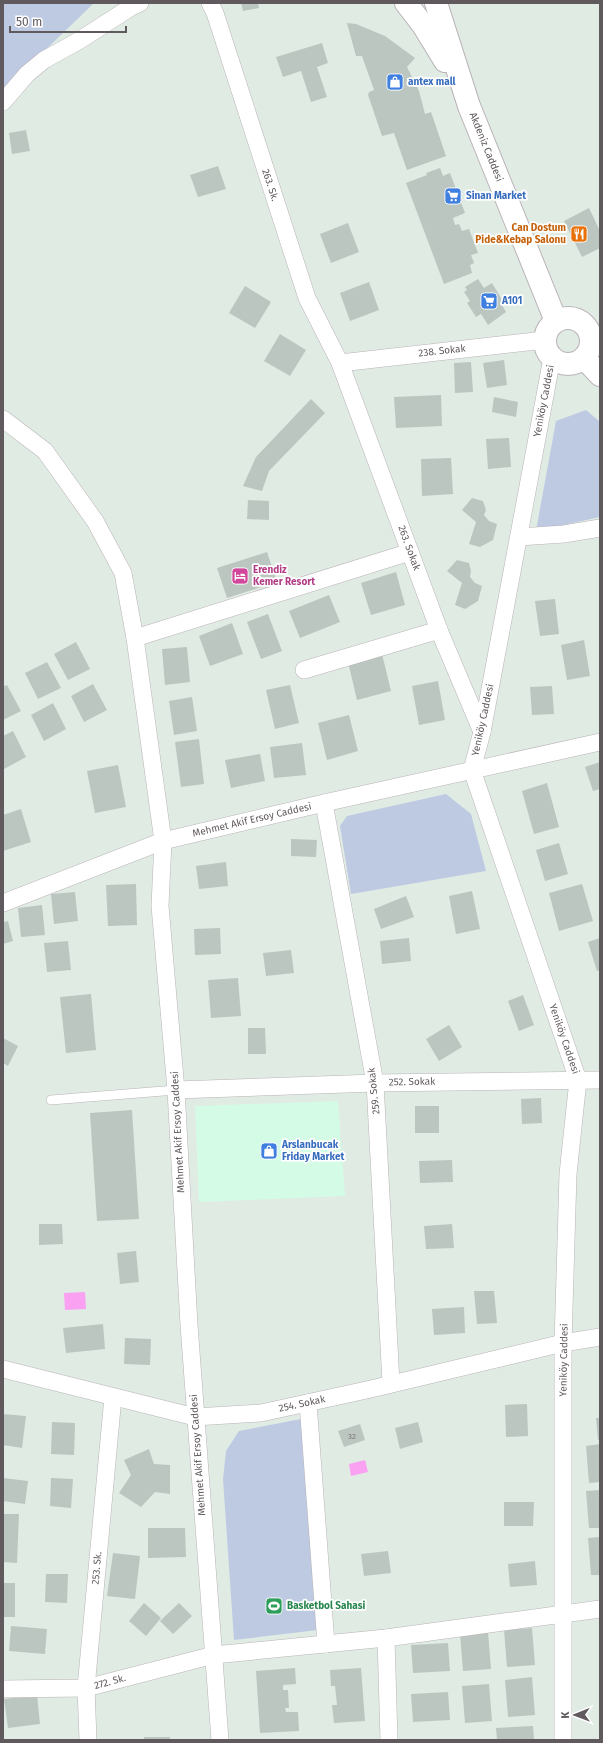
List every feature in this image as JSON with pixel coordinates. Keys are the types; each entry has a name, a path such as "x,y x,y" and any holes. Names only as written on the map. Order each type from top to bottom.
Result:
{"street":[{"name":"263. Sk.","path":"210,3 215,13 307,298 340,363"},
{"name":"Akdeniz Caddesi","path":"406,3 423,25 440,52 469,106"},
{"name":"Akdeniz Caddesi","path":"436,3 469,106 556,320"},
{"path":"3,102 27,74 44,60 80,40 135,5"},
{"path":"567,317 578,320 587,327 591,338 590,349 584,358 574,364 562,364 548,349 546,332 556,320 567,317"},
{"name":"238. Sokak","path":"340,363 548,349"},
{"name":"Yeniköy Caddesi","path":"548,349 519,537 482,732 472,770 578,1080 568,1174 563,1343 563,1740"},
{"path":"584,358 600,375"},
{"name":"263. Sokak","path":"340,363 439,630 482,732"},
{"path":"3,419 45,451 95,521 123,573 135,638 163,841 3,903"},
{"path":"519,537 564,534 600,528"},
{"path":"135,638 410,552"},
{"path":"304,670 439,630"},
{"name":"Mehmet Akif Ersoy Caddesi","path":"220,1740 188,1317 176,1090 160,906 163,841 324,803 600,742"},
{"name":"259. Sokak","path":"324,803 375,1083 391,1383"},
{"name":"252. Sokak","path":"176,1090 375,1083 600,1080"},
{"name":"254. Sokak","path":"3,1369 195,1417 261,1413 563,1343 600,1336"},
{"name":"253. Sk.","path":"88,1740 86,1688 113,1397"},
{"path":"308,1403 326,1644"},
{"name":"272. Sk.","path":"3,1689 86,1688 214,1655 386,1638 600,1609"},
{"path":"386,1638 389,1740"}],"lane":[{"path":"51,1100 176,1090"}],"shaded area":[{"path":"3,3 94,3 3,91"},
{"path":"586,410 600,422 600,517 536,531 556,421"},
{"path":"446,794 471,814 486,871 351,894 340,826 347,816"},
{"name":"Arslanbucak Friday Market","path":"338,1101 345,1196 199,1202 195,1106"},
{"path":"85,1292 86,1309 65,1310 64,1293"},
{"path":"301,1419 318,1630 234,1640 223,1479 226,1451 239,1431"},
{"path":"365,1460 368,1472 351,1476 349,1464"}],"building":[{"path":"241,3 258,3 259,8 243,11"},
{"path":"347,23 356,24 385,36 415,58 407,67 419,91 425,114 431,112 446,156 407,170 394,133 382,136 368,95 369,92 374,90 362,56 356,56"},
{"path":"322,43 328,63 317,67 327,97 311,102 301,71 283,77 276,57"},
{"path":"26,130 30,151 12,154 9,133"},
{"path":"218,166 226,189 198,197 190,175"},
{"path":"440,168 443,176 450,173 465,213 453,218 455,225 459,224 462,231 469,229 478,253 471,255 474,263 470,265 472,273 444,284 406,183"},
{"path":"589,208 600,231 600,248 582,257 564,221"},
{"path":"348,223 359,252 331,263 320,234"},
{"path":"478,279 484,288 492,283 504,303 502,305 506,312 488,325 481,314 476,317 467,303 470,301 464,292 467,290 465,287"},
{"path":"369,282 379,310 350,321 340,293"},
{"path":"245,286 271,302 255,328 229,313"},
{"path":"280,334 306,350 290,376 264,361"},
{"path":"504,360 507,385 487,388 483,363"},
{"path":"471,362 473,392 455,393 454,363"},
{"path":"441,395 442,426 396,428 394,397"},
{"path":"494,397 518,402 516,417 492,412"},
{"path":"311,399 325,413 269,471 262,491 243,486 256,457"},
{"path":"509,438 511,467 488,469 486,439"},
{"path":"451,458 453,494 422,496 421,459"},
{"path":"472,498 483,501 486,510 484,515 489,521 497,524 493,540 480,547 469,544 476,522 462,510"},
{"path":"248,500 269,501 269,520 247,519"},
{"path":"267,552 277,582 227,598 217,568"},
{"path":"457,560 469,563 471,571 470,577 475,583 482,586 478,601 465,609 455,605 462,583 447,571"},
{"path":"396,572 405,605 371,615 361,583"},
{"path":"329,595 340,622 300,638 289,611"},
{"path":"555,599 559,634 540,636 535,601"},
{"path":"268,614 282,651 261,659 247,622"},
{"path":"232,623 243,654 210,666 199,636"},
{"path":"584,640 590,676 567,680 561,645"},
{"path":"76,642 90,669 68,680 54,654"},
{"path":"187,647 190,682 165,685 162,649"},
{"path":"382,654 391,691 357,700 348,662"},
{"path":"47,662 61,688 38,699 25,673"},
{"path":"438,681 445,720 419,725 412,686"},
{"path":"93,684 107,710 84,722 71,696"},
{"path":"7,685 21,711 3,720 3,687"},
{"path":"290,685 299,723 275,729 266,690"},
{"path":"552,686 554,714 532,715 530,687"},
{"path":"192,697 197,731 174,735 169,701"},
{"path":"53,703 66,729 44,741 31,715"},
{"path":"349,715 358,751 327,760 318,723"},
{"path":"13,731 26,757 4,769 3,736"},
{"path":"199,739 204,784 181,787 175,742"},
{"path":"302,743 306,775 274,778 270,747"},
{"path":"260,754 265,781 231,788 225,760"},
{"path":"600,762 600,789 593,791 585,767"},
{"path":"118,765 126,807 95,813 87,771"},
{"path":"547,783 559,827 534,834 522,791"},
{"path":"21,809 31,842 3,851 3,815"},
{"path":"291,839 317,840 316,857 291,856"},
{"path":"559,843 568,874 545,881 536,850"},
{"path":"226,862 228,886 199,889 196,866"},
{"path":"136,884 137,925 108,926 106,885"},
{"path":"582,884 593,921 559,931 549,893"},
{"path":"472,891 480,929 456,934 449,896"},
{"path":"75,892 78,921 54,924 51,894"},
{"path":"406,896 414,917 381,929 374,909"},
{"path":"42,905 45,935 21,937 18,908"},
{"path":"8,921 13,941 3,944 3,922"},
{"path":"220,928 221,954 195,955 194,929"},
{"path":"409,938 411,961 382,964 380,941"},
{"path":"600,938 600,970 597,971 588,942"},
{"path":"68,941 71,970 47,972 44,943"},
{"path":"291,950 294,973 266,976 263,953"},
{"path":"238,978 241,1016 211,1018 208,980"},
{"path":"91,994 96,1050 66,1053 60,997"},
{"path":"523,995 534,1025 519,1031 508,1001"},
{"path":"449,1025 462,1047 439,1061 426,1039"},
{"path":"248,1028 265,1028 266,1054 248,1054"},
{"path":"3,1038 18,1046 8,1066 3,1063"},
{"path":"541,1098 542,1123 522,1124 521,1099"},
{"path":"415,1106 439,1106 439,1133 415,1133"},
{"path":"132,1110 139,1219 97,1221 90,1113"},
{"path":"452,1160 453,1182 420,1183 419,1161"},
{"path":"39,1224 62,1224 63,1244 39,1245"},
{"path":"452,1224 454,1248 426,1249 424,1226"},
{"path":"136,1251 139,1282 120,1284 117,1253"},
{"path":"474,1291 494,1291 497,1323 477,1324"},
{"path":"464,1307 465,1333 434,1335 432,1309"},
{"path":"103,1324 105,1349 66,1353 63,1328"},
{"path":"125,1338 151,1339 150,1365 124,1364"},
{"path":"527,1404 528,1436 506,1437 505,1405"},
{"path":"3,1414 26,1416 22,1448 3,1445"},
{"path":"596,1418 600,1418 600,1439 598,1440"},
{"path":"52,1422 75,1423 74,1455 51,1454"},
{"path":"418,1422 423,1442 400,1449 395,1428"},
{"path":"360,1424 365,1440 344,1447 338,1431"},
{"path":"600,1444 600,1482 589,1483 586,1446"},
{"path":"149,1449 154,1464 170,1465 170,1494 155,1492 141,1507 119,1493 131,1475 124,1460"},
{"path":"3,1478 28,1481 25,1504 3,1501"},
{"path":"51,1478 73,1479 71,1508 50,1506"},
{"path":"600,1490 600,1528 589,1528 586,1491"},
{"path":"504,1502 534,1502 533,1526 504,1526"},
{"path":"3,1514 19,1514 17,1563 3,1562"},
{"path":"148,1528 185,1528 186,1557 148,1558"},
{"path":"600,1537 600,1575 591,1575 588,1538"},
{"path":"388,1551 391,1573 364,1576 361,1554"},
{"path":"113,1553 140,1556 135,1599 107,1596"},
{"path":"535,1561 537,1585 510,1587 508,1564"},
{"path":"46,1574 68,1574 67,1603 45,1602"},
{"path":"3,1583 15,1583 15,1617 3,1617"},
{"path":"144,1603 161,1618 146,1636 129,1621"},
{"path":"179,1603 192,1616 173,1634 160,1621"},
{"path":"11,1626 47,1629 45,1654 9,1651"},
{"path":"532,1628 535,1665 507,1667 504,1630"},
{"path":"488,1632 491,1669 463,1671 460,1634"},
{"path":"448,1643 450,1671 413,1673 411,1645"},
{"path":"295,1668 296,1684 283,1685 283,1690 288,1690 289,1708 285,1708 286,1712 298,1712 299,1731 260,1733 256,1671"},
{"path":"361,1668 365,1721 334,1723 332,1705 337,1705 335,1686 331,1686 330,1670"},
{"path":"532,1677 535,1715 508,1717 505,1680"},
{"path":"489,1684 492,1721 465,1723 462,1686"},
{"path":"448,1692 450,1720 413,1722 411,1694"},
{"path":"37,1695 40,1724 8,1728 4,1699"},
{"path":"533,1726 534,1740 497,1740 496,1728"},
{"path":"144,1737 170,1737 170,1740 144,1740"}],"place":[{"name":"antex mall","path":"395,82"},
{"name":"Sinan Market","path":"453,196"},
{"name":"Can Dostum Pide&Kebap Salonu","path":"579,234"},
{"name":"A101","path":"489,301"},
{"name":"Erendiz Kemer Resort","path":"240,576"},
{"name":"Arslanbucak Friday Market","path":"269,1151"},
{"name":"Basketbol Sahasi","path":"274,1606"}]}
